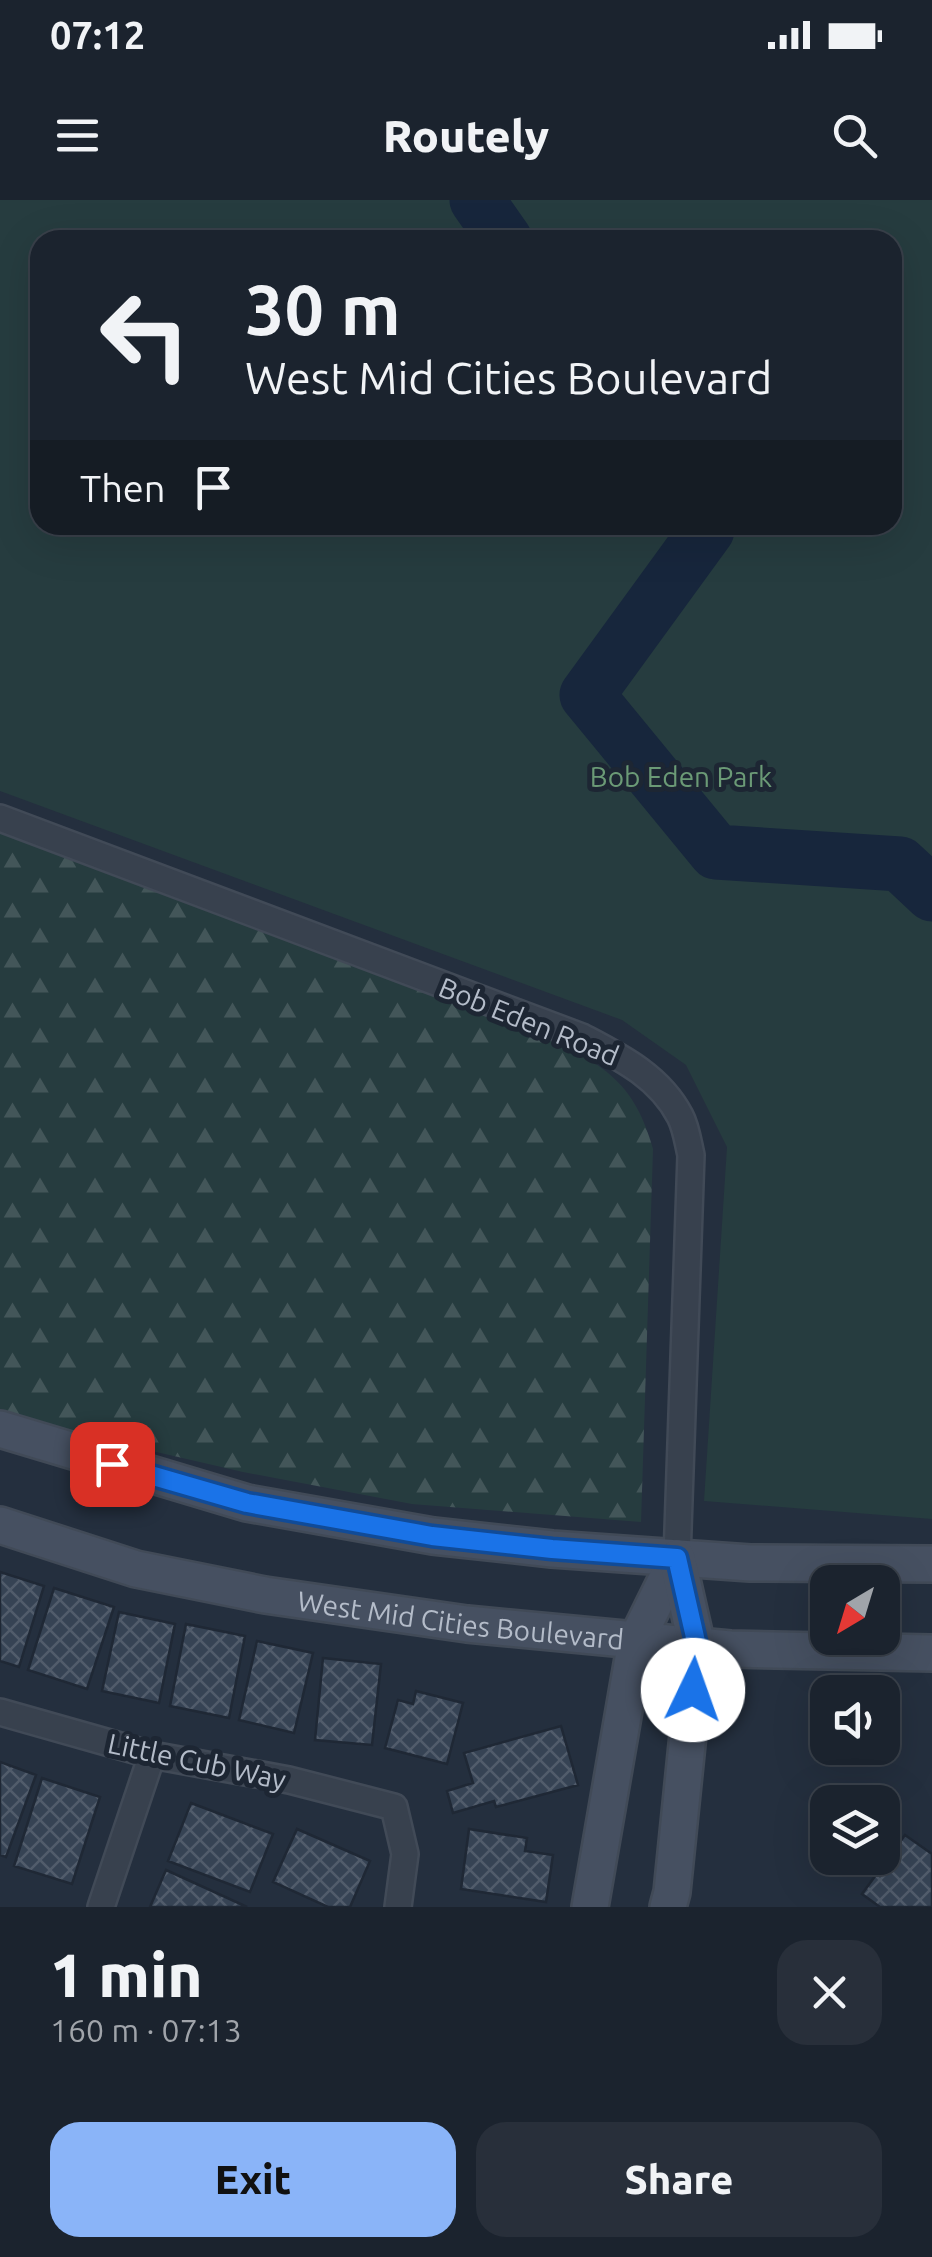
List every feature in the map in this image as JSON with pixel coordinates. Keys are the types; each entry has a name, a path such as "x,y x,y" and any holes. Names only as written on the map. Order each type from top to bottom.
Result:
{"main road":[{"path":"0,1429 247,1503 432,1536 750,1563 932,1564"},
{"name":"West Mid Cities Boulevard","path":"0,1525 136,1569 265,1595 467,1624 697,1646 932,1653"},
{"path":"590,1907 636,1641 677,1558"},
{"path":"668,1907 697,1646 677,1558"}],"street":[{"name":"Bob Eden Road","path":"0,818 582,1038 634,1065 657,1086 680,1117 691,1154 677,1558"},
{"name":"Little Cub Way","path":"0,1712 152,1755 288,1780 394,1806 405,1854 398,1907"},
{"path":"100,1907 152,1755"}],"green space":[{"name":"Bob Eden Park","path":"0,200 932,200 932,1519 704,1501 727,1147 686,1065 622,1020 0,791"},
{"path":"0,831 549,1037 616,1080 637,1108 653,1149 641,1522 412,1504 243,1472 70,1432 0,1409"}],"building":[{"path":"0,1572 44,1586 19,1667 0,1661"},
{"path":"54,1588 114,1607 87,1689 28,1670"},
{"path":"119,1612 175,1624 159,1703 102,1691"},
{"path":"186,1624 245,1636 229,1718 170,1706"},
{"path":"257,1641 313,1653 294,1733 239,1720"},
{"path":"323,1658 381,1664 372,1745 315,1740"},
{"path":"416,1691 463,1703 447,1764 385,1748 398,1700 413,1704"},
{"path":"561,1726 578,1785 496,1807 494,1801 453,1813 447,1791 473,1783 464,1753"},
{"path":"0,1762 36,1775 6,1857 0,1855"},
{"path":"42,1778 100,1797 72,1884 14,1866"},
{"path":"191,1803 273,1834 250,1892 168,1861"},
{"path":"297,1829 370,1861 350,1907 328,1907 273,1882"},
{"path":"469,1829 527,1838 525,1851 553,1855 546,1902 461,1889"},
{"path":"905,1835 932,1854 932,1907 880,1907 862,1894 876,1875 900,1875 900,1842"},
{"path":"166,1870 247,1907 150,1907"}],"waterway":[{"path":"477,200 498,230"},
{"path":"703,535 587,695 716,852 900,864 932,894"}],"route":[{"path":"112,1464 247,1503 432,1536 677,1558 697,1646 693,1690"}]}
